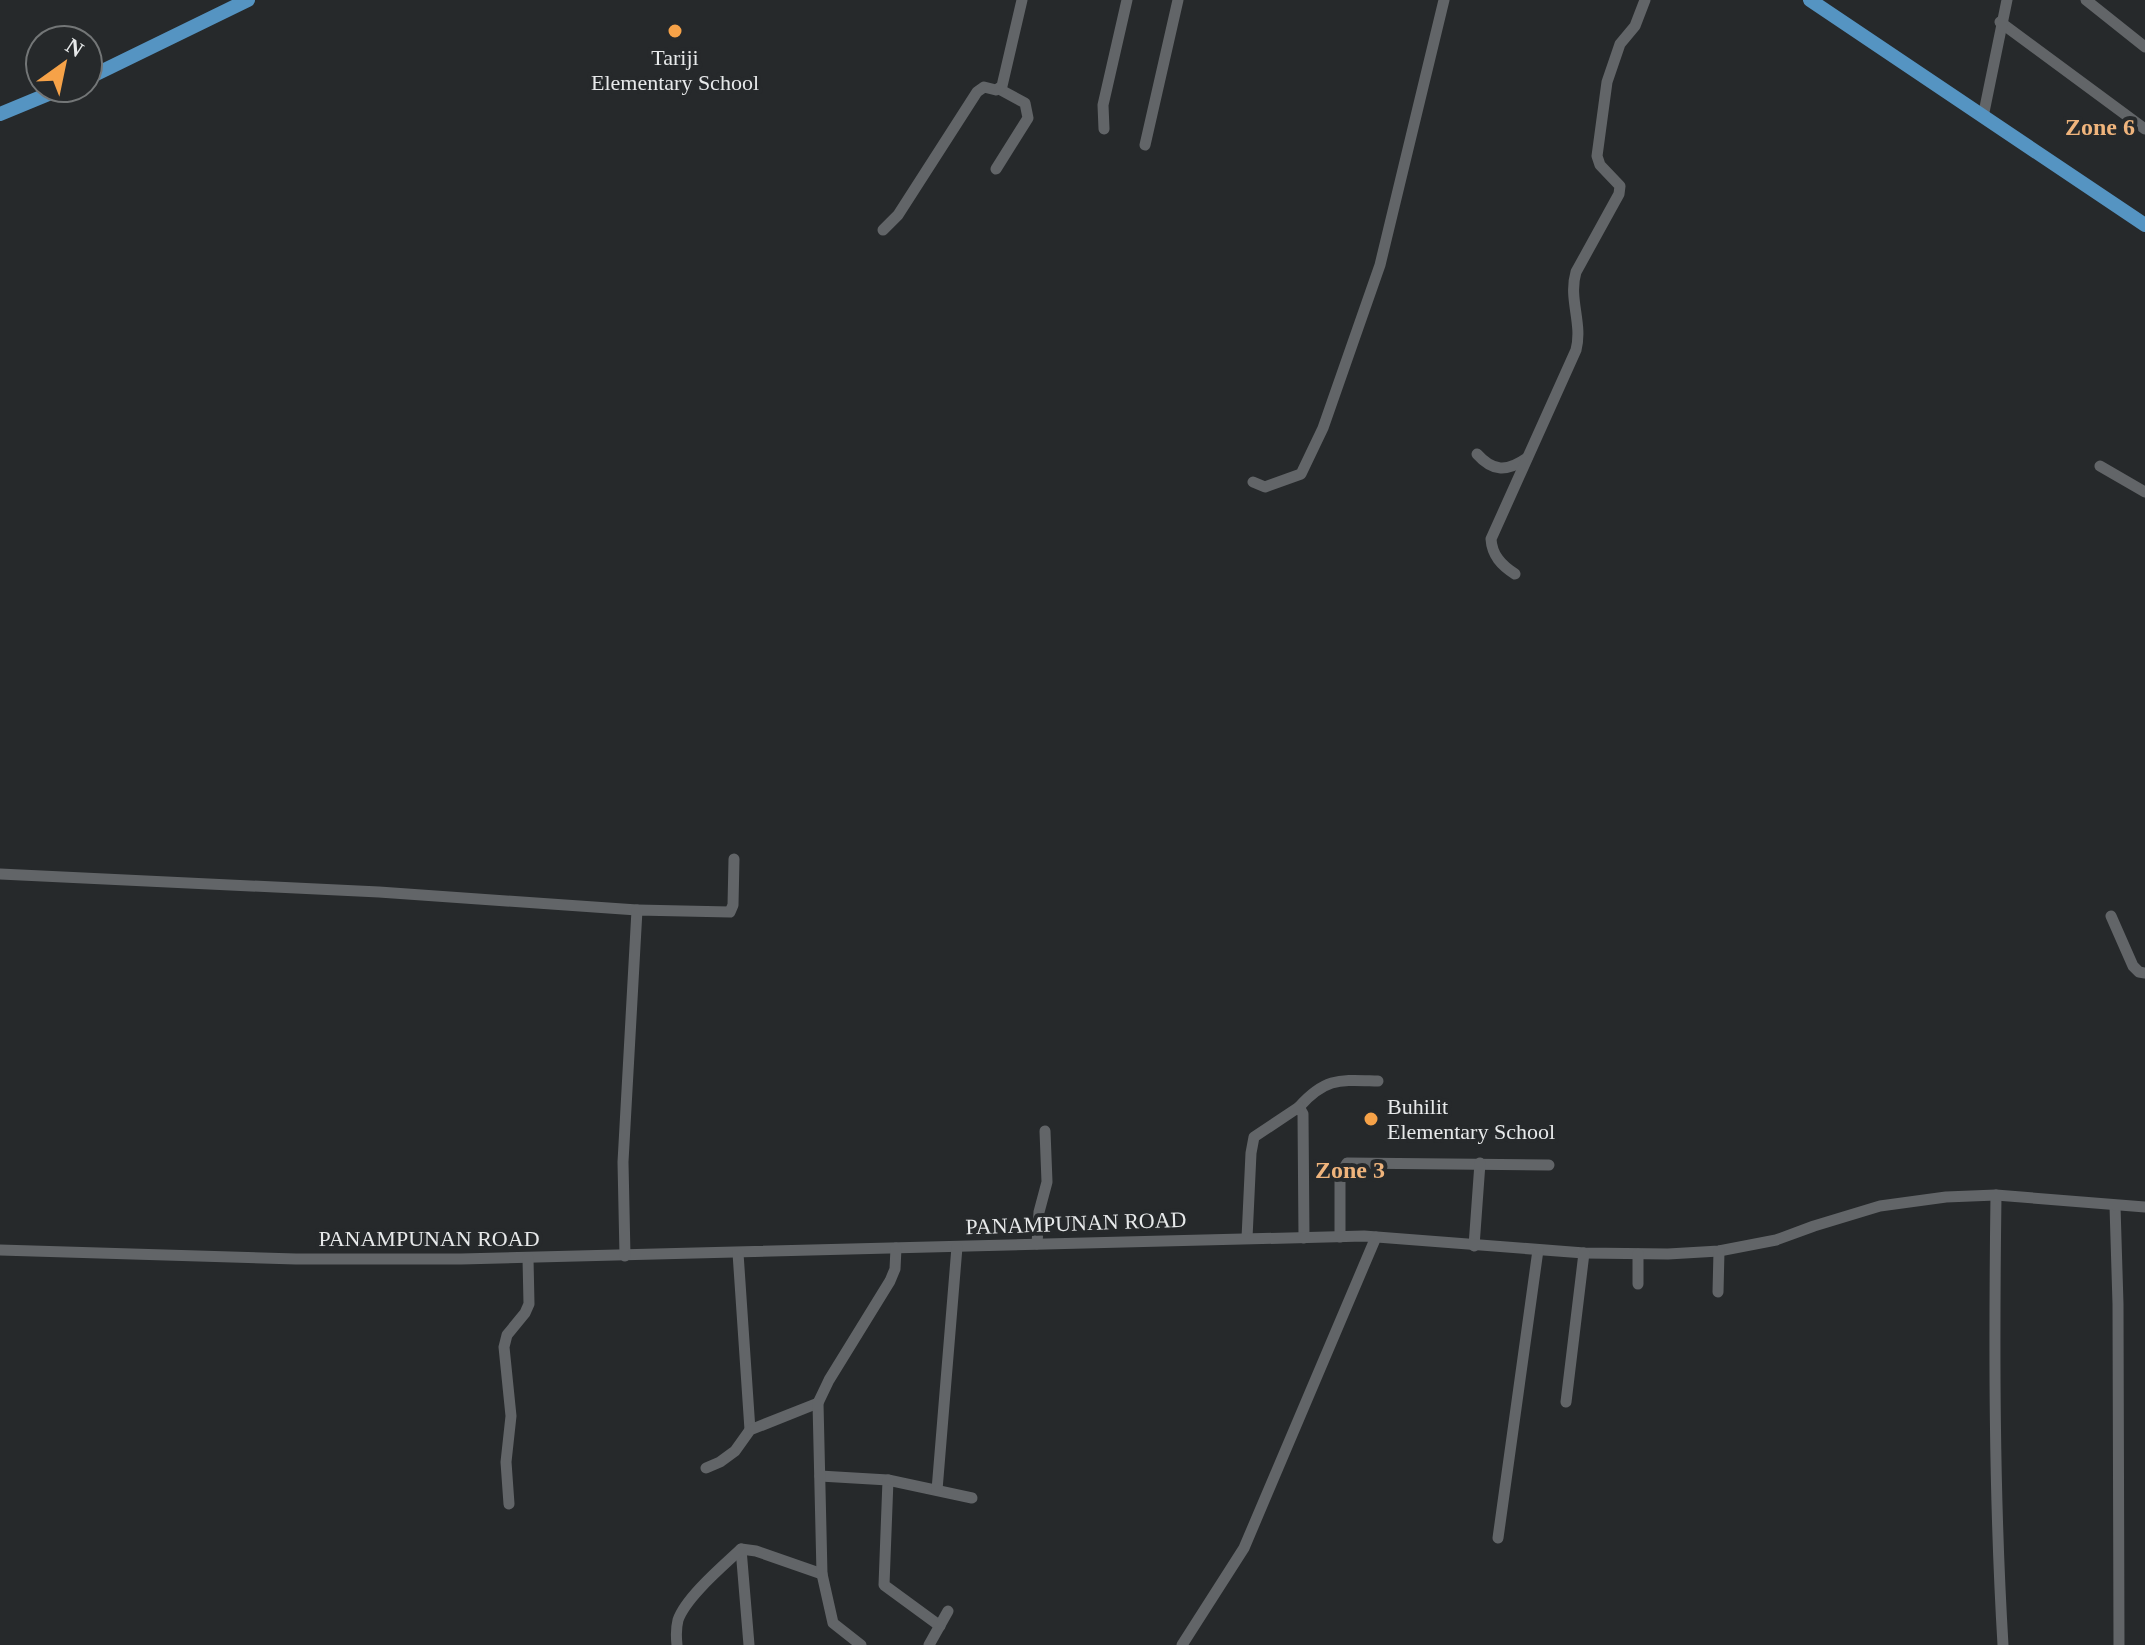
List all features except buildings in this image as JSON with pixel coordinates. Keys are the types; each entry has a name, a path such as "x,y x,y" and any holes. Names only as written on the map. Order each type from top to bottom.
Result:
{"main road":[{"path":"104,69 224,5 248,0"},
{"path":"1810,0 2145,225"},
{"path":"0,114 24,104"}],"street":[{"path":"999,89 1005,80 1022,0"},
{"path":"1104,129 1103,105 1127,0"},
{"path":"1145,145 1178,0"},
{"path":"1253,482 1265,487 1301,474 1323,428 1380,265 1444,0"},
{"path":"1515,574 1492,550 1491,539 1579,339 1572,286 1576,272 1619,194 1620,186 1600,165 1596,148 1611,70 1620,44 1635,26 1645,0"},
{"path":"1983,117 2000,22 2007,0"},
{"path":"2086,0 2145,47"},
{"path":"2000,22 2145,129"},
{"path":"883,230 898,215 977,92 984,87 999,89 1025,103 1028,118 996,169"},
{"path":"1477,454 1492,467 1501,470 1514,467 1527,458"},
{"path":"2100,466 2145,492"},
{"path":"0,874 379,892 637,910 730,912 733,905 734,859"},
{"path":"625,1256 623,1162 637,910"},
{"path":"2111,916 2133,966 2145,973"},
{"path":"1247,1238 1252,1144 1260,1131 1336,1080 1378,1081"},
{"path":"1299,1107 1303,1114 1304,1238"},
{"path":"1037,1244 1039,1212 1047,1182 1045,1131"},
{"path":"1340,1237 1340,1175 1347,1163 1549,1165"},
{"path":"1474,1246 1480,1163"},
{"path":"1996,1195 1998,1578 2003,1645"},
{"name":"PANAMPUNAN ROAD","path":"0,1250 296,1259 528,1258 1376,1237 1474,1246 1638,1254 1719,1251 1776,1240 1880,1206 1946,1197 1996,1195 2145,1207"},
{"path":"2115,1206 2119,1645"},
{"path":"1182,1645 1244,1548 1376,1237"},
{"path":"937,1490 957,1247"},
{"path":"861,1645 833,1623 822,1574 818,1403 890,1281 897,1258 896,1248"},
{"path":"1498,1538 1538,1250"},
{"path":"1718,1292 1719,1251"},
{"path":"738,1253 750,1430"},
{"path":"1566,1402 1584,1253"},
{"path":"1638,1254 1638,1284"},
{"path":"509,1504 506,1462 511,1416 504,1347 507,1335 529,1304 528,1258"},
{"path":"706,1468 735,1451 750,1430 818,1403"},
{"path":"820,1476 888,1480 972,1498"},
{"path":"888,1480 884,1585 940,1626"},
{"path":"741,1549 756,1551 822,1574"},
{"path":"677,1645 679,1616 741,1549"},
{"path":"741,1549 749,1645"},
{"path":"929,1645 948,1611"}],"place":[{"name":"Tariji Elementary School","path":"675,31"},
{"name":"Buhilit Elementary School","path":"1371,1119"}],"district":[{"name":"Zone 6","path":"2100,127"},
{"name":"Zone 3","path":"1350,1170"}]}
